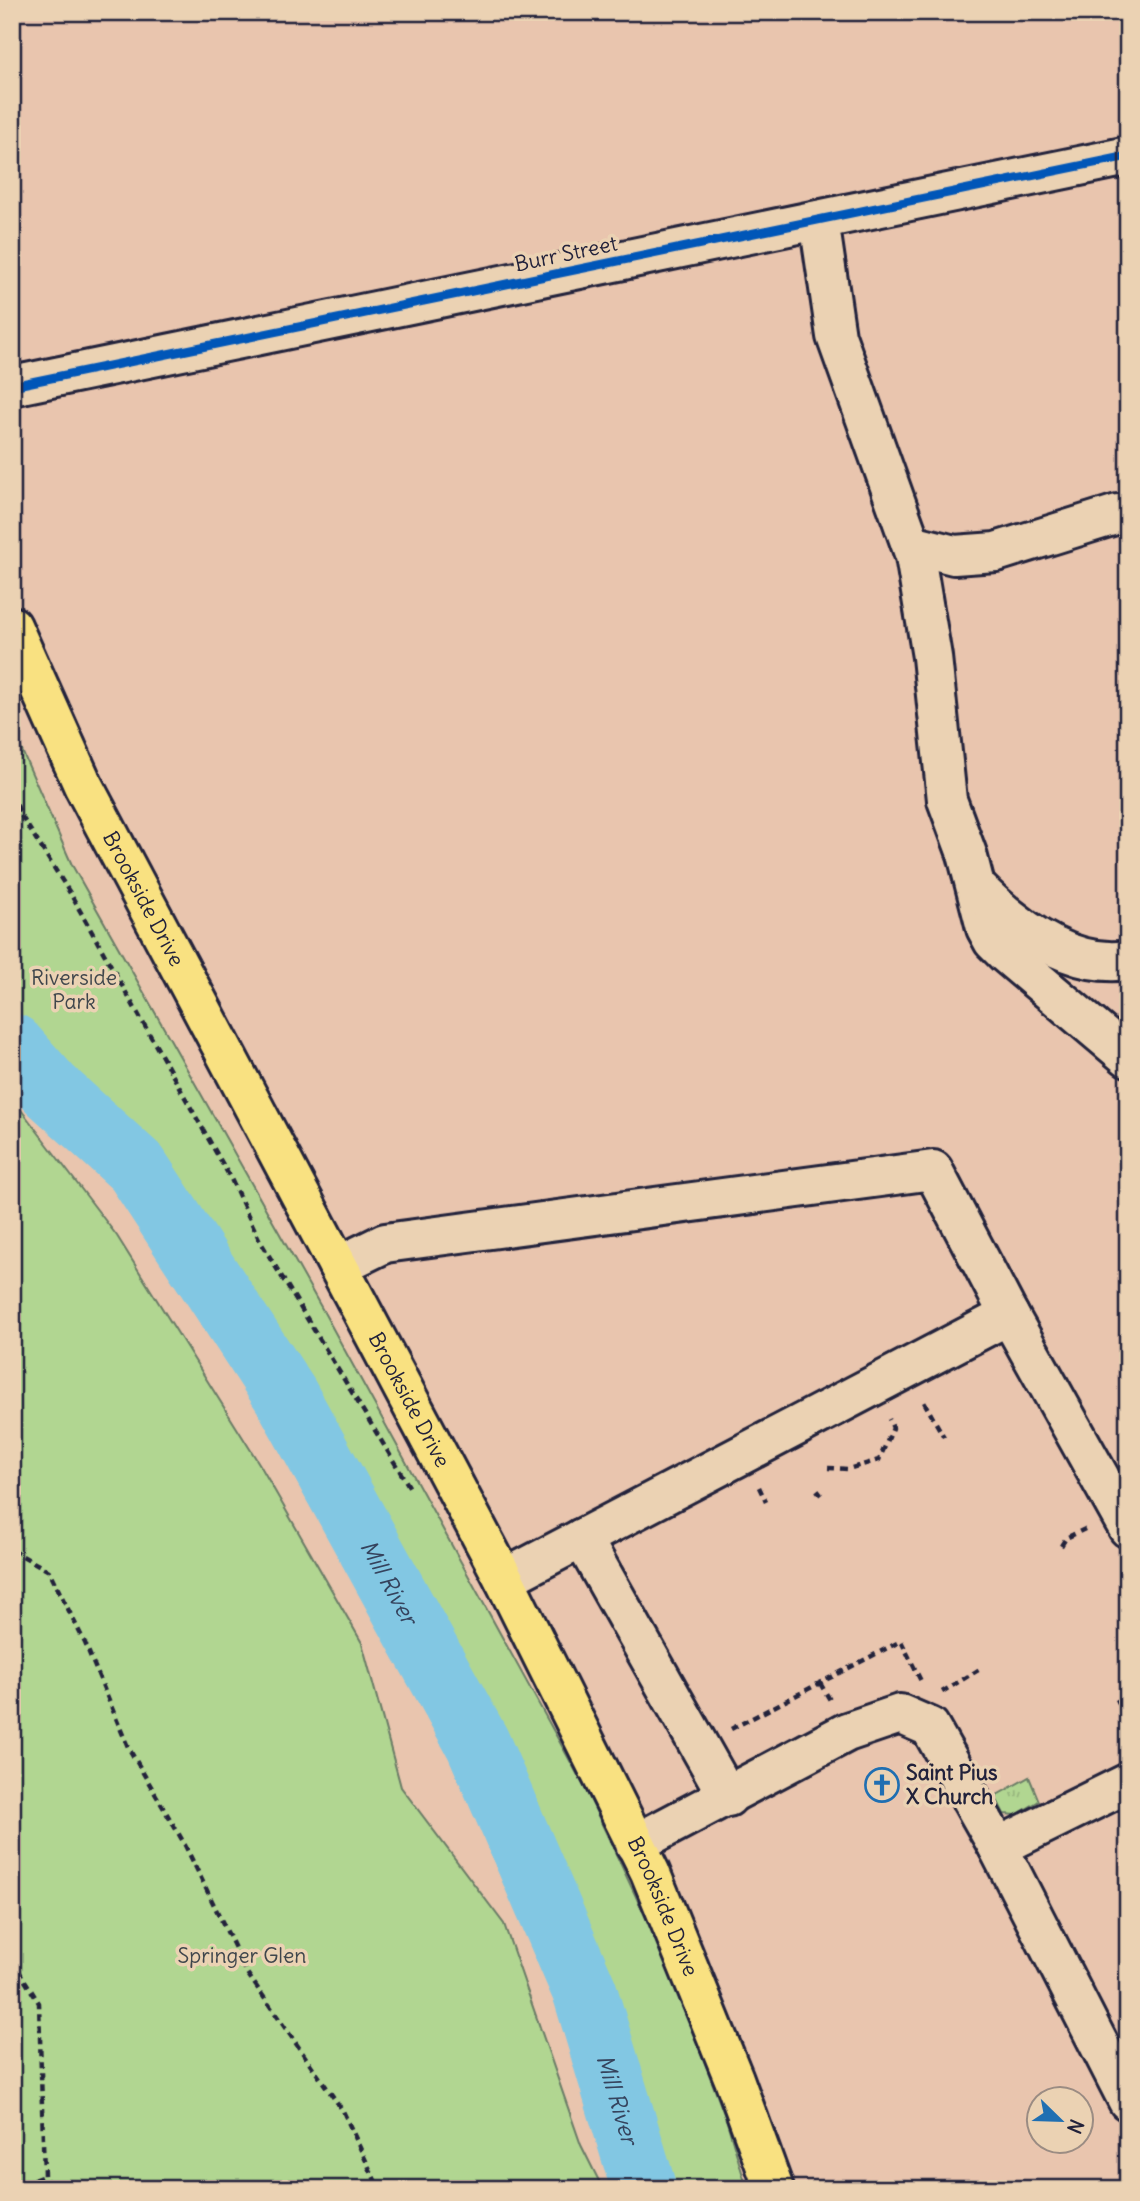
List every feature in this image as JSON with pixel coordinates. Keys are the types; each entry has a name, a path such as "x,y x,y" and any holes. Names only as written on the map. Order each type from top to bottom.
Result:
{"main road":[{"name":"Brookside Drive","path":"12,626 83,785 504,1579 635,1844 734,2079 774,2189"}],"street":[{"name":"Burr Street","path":"12,386 1128,156"},
{"path":"818,220 836,335 911,544 932,657 947,800 978,889 986,928 993,941 1128,1057"},
{"path":"911,544 954,555 996,552 1118,514 1128,514"},
{"path":"978,889 1007,918 1055,947 1084,957 1128,960"},
{"path":"338,1266 385,1243 933,1170 1009,1315 1111,1527"},
{"path":"504,1579 1009,1315"},
{"path":"582,1538 728,1797"},
{"path":"635,1844 847,1732 900,1714 930,1727 998,1847 1128,2101"},
{"path":"998,1847 1128,1783"}],"path":[{"path":"12,794 22,817 70,892 224,1167 260,1241 415,1496"},
{"path":"12,822 22,817"},
{"path":"921,1396 944,1437"},
{"path":"828,1468 864,1466 878,1460 893,1428 887,1416"},
{"path":"764,1496 766,1502"},
{"path":"1061,1546 1066,1538 1111,1527"},
{"path":"12,1550 49,1571 85,1643 128,1747 184,1843 247,1973 343,2111 379,2189"},
{"path":"731,1729 901,1641 925,1688"},
{"path":"935,1696 980,1668"},
{"path":"1117,1699 1128,1719"},
{"path":"12,1960 39,2003 44,2176 52,2189"},
{"path":"12,2188 44,2176"}],"green space":[{"name":"Riverside Park","path":"12,728 72,865 321,1307 586,1790 668,1965 727,2122 747,2189 657,2189 581,1947 530,1830 485,1709 296,1375 214,1256 156,1157 48,1058 12,1004"},
{"name":"Springer Glen","path":"12,1098 117,1236 260,1465 362,1643 401,1787 504,1924 581,2145 603,2189 12,2189"},
{"path":"1029,1777 1039,1801 1016,1815 1004,1814 997,1795"}],"waterway":[{"name":"Mill River","path":"12,1046 50,1089 137,1168 286,1396 478,1744 585,1992 644,2189"}],"cycle path":[{"path":"12,386 1128,156"}],"place":[{"name":"Saint Pius X Church","path":"882,1785"}]}
